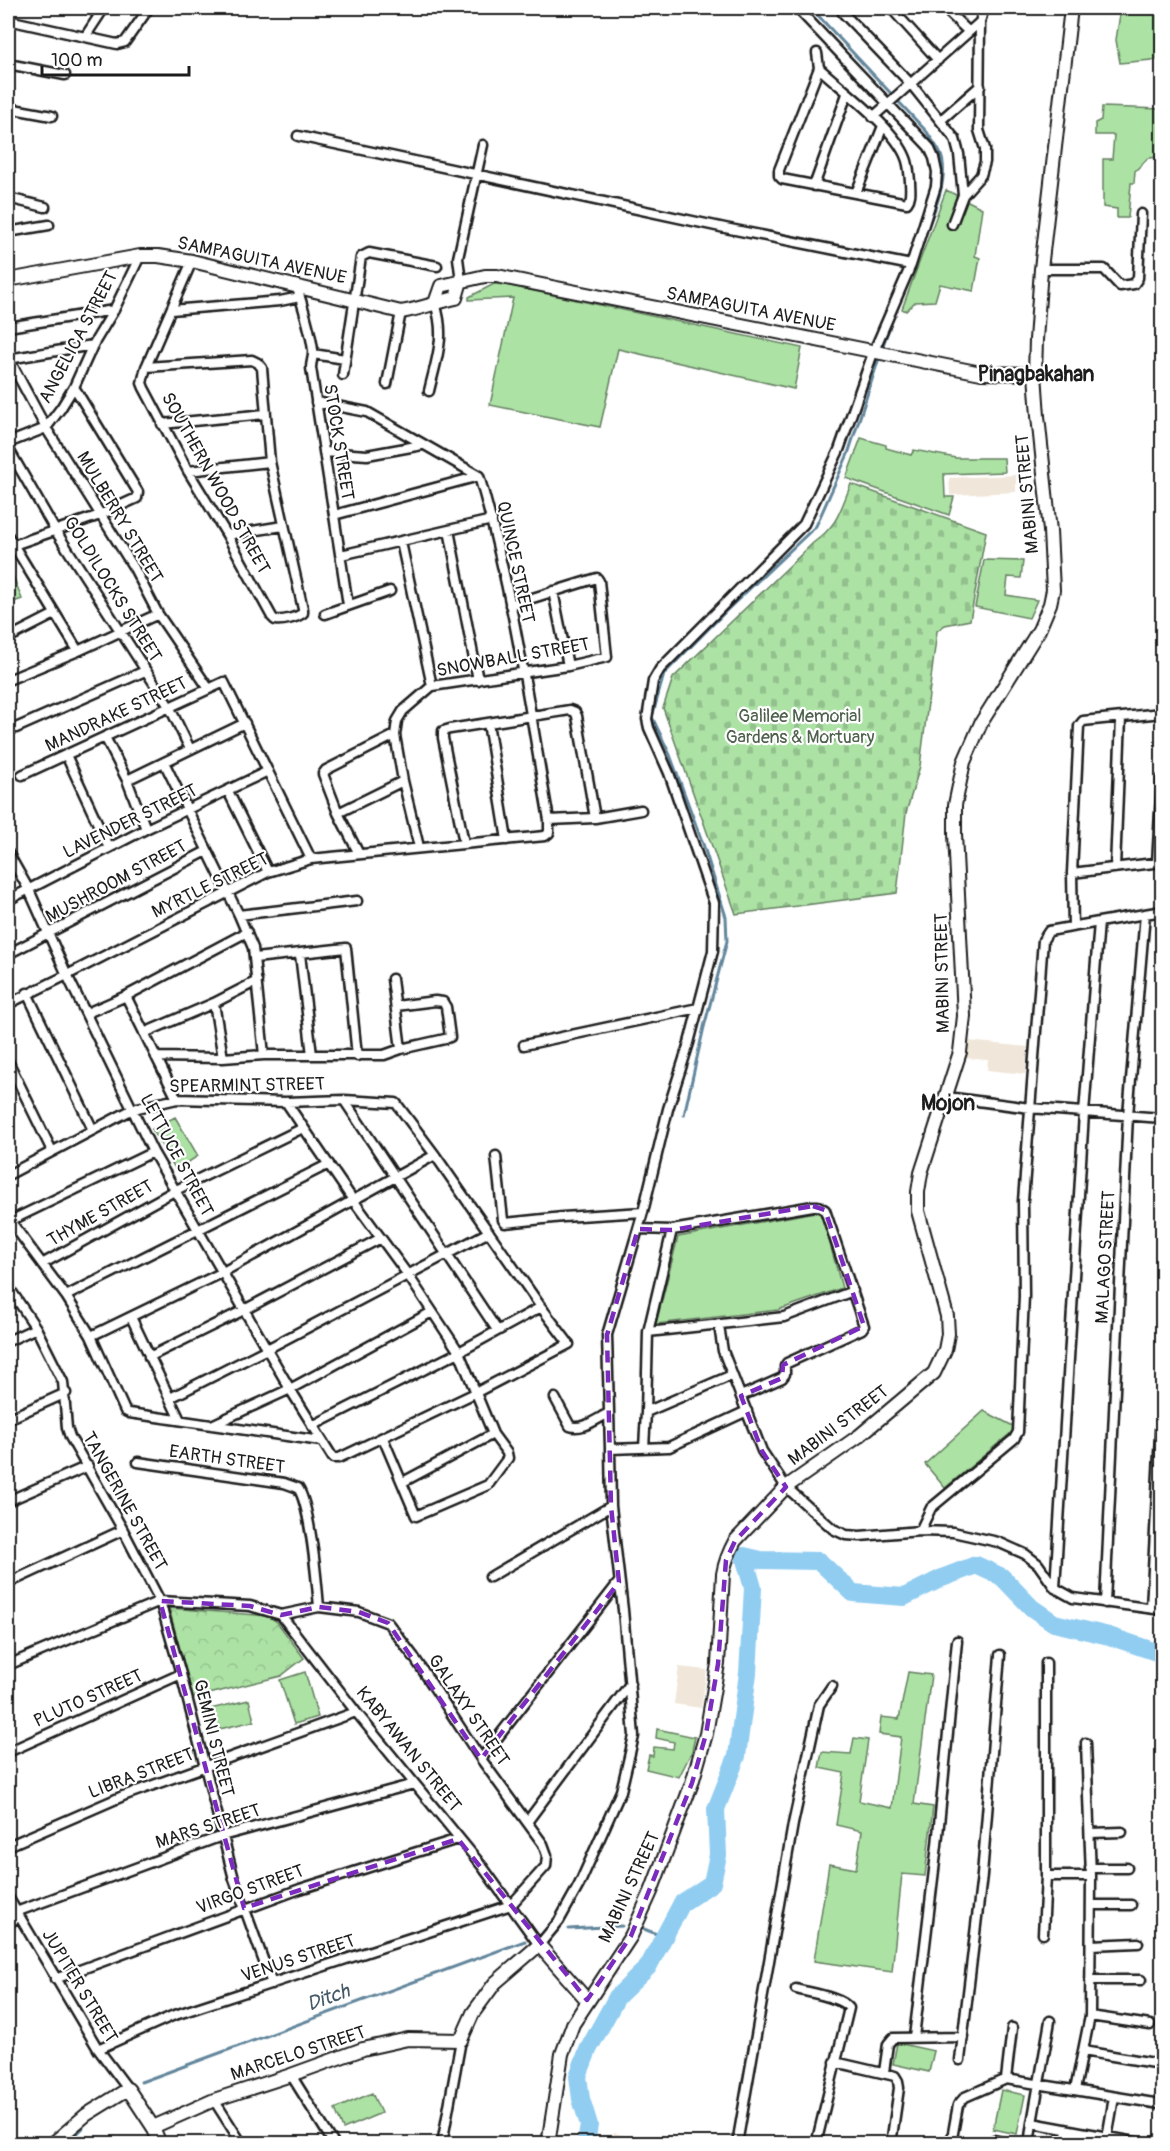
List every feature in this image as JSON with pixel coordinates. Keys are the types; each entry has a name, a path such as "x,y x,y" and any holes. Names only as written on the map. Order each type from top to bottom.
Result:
{"main road":[{"name":"MABINI STREET","path":"548,2144 562,2054 573,2024 631,1936 655,1883 692,1783 706,1734 718,1664 721,1597 726,1560 735,1541 786,1487 859,1436 934,1373 945,1350 948,1334 947,1316 918,1210 918,1192 921,1173 960,1052 964,1016 955,805 964,762 981,723 1039,630 1053,590 1050,531 1035,374 1041,269 1071,8"},
{"name":"SAMPAGUITA AVENUE","path":"8,279 140,256 158,256 192,261 298,291 354,299 401,312 456,298 461,281 497,276 981,374 1035,374"},
{"name":"KABYAWAN STREET","path":"539,1945 587,2000"},
{"path":"461,2040 472,2013 495,1983 539,1945"},
{"name":"MARCELO STREET","path":"153,2127 214,2100 363,2049 408,2039 461,2040"},
{"path":"52,2144 86,2115 128,2089 153,2127 160,2144"}],"street":[{"path":"85,37 101,11 91,8"},
{"path":"8,20 117,44 125,42 149,8"},
{"path":"539,1945 559,1921 579,1885 621,1791 634,1736 611,1506 607,1335 643,1212 668,1109 713,951 714,903 669,774 647,719 653,681 660,669 804,524 838,450 873,352 911,265 936,186 937,172 929,147 893,100 797,8"},
{"path":"841,8 843,14 910,84 955,139 963,195"},
{"path":"891,8 938,60"},
{"path":"944,8 969,32"},
{"path":"952,224 963,195 981,175 985,162 985,149 979,130 980,22 984,8"},
{"path":"873,117 980,22"},
{"path":"817,54 819,68 779,173 782,179 907,203 910,200 907,159 900,147 883,126 819,68"},
{"path":"8,64 65,75"},
{"path":"941,120 980,86"},
{"path":"814,186 847,94"},
{"path":"8,108 52,116"},
{"path":"856,194 883,126"},
{"path":"298,136 725,228 911,265"},
{"path":"461,281 458,258 483,146"},
{"path":"8,198 45,207"},
{"path":"1041,269 1104,269 1120,286 1134,284 1138,278 1141,214"},
{"path":"8,232 49,225"},
{"path":"343,375 361,257 364,254 384,255 437,266"},
{"name":"ANGELICA STREET","path":"8,443 46,428 74,387 93,345 114,310 140,256"},
{"name":"SOUTHERN WOOD STREET","path":"192,261 146,367 142,383 188,471 227,534 275,620 303,613 283,526"},
{"path":"171,310 280,301 298,291"},
{"name":"STOCK STREET","path":"298,291 308,321 314,354 310,361 348,605"},
{"path":"429,391 441,339 440,319 435,303"},
{"path":"8,327 114,310"},
{"path":"387,384 401,312"},
{"path":"8,359 93,345"},
{"path":"314,354 345,359"},
{"name":"MULBERRY STREET","path":"8,359 46,428 134,568 158,614 209,689"},
{"path":"146,367 252,360 262,368 270,462 283,526 227,534"},
{"path":"10,546 134,501 138,492 74,387"},
{"path":"316,402 367,412 479,476"},
{"path":"162,424 265,414"},
{"path":"324,452 367,455 422,444"},
{"name":"GOLDILOCKS STREET","path":"8,448 55,530 170,708 190,749"},
{"path":"188,471 270,462"},
{"path":"334,515 479,476"},
{"name":"QUINCE STREET","path":"479,476 492,520 510,605 549,820 549,833"},
{"path":"341,555 492,520"},
{"path":"449,530 478,680"},
{"path":"8,536 10,546 78,651"},
{"path":"401,542 432,686"},
{"name":"SNOWBALL STREET","path":"395,735 399,716 432,686 567,666 607,657 597,578 553,591"},
{"path":"325,614 390,591"},
{"path":"510,605 553,591 567,666"},
{"path":"8,638 55,614"},
{"path":"8,680 158,614"},
{"path":"16,728 145,671"},
{"name":"MANDRAKE STREET","path":"21,775 224,682 245,723"},
{"path":"464,843 443,738 443,731 450,729 570,710 575,712 595,818"},
{"path":"1073,927 1072,873 1079,726 1083,721 1162,713"},
{"path":"1115,868 1120,718"},
{"path":"127,780 245,723 311,859"},
{"path":"488,723 507,840"},
{"path":"359,854 338,813 322,774 395,735 403,781 419,847"},
{"path":"105,737 127,780 146,829"},
{"path":"66,755 109,848"},
{"path":"164,762 247,932 255,958 264,1055"},
{"name":"LAVENDER STREET","path":"8,900 146,829 268,771"},
{"path":"1072,873 1160,863 1162,778"},
{"path":"338,813 403,781"},
{"path":"228,791 268,872"},
{"path":"549,820 595,818 641,810"},
{"name":"MYRTLE STREET","path":"8,1004 268,872 311,859 545,836 549,833"},
{"name":"MUSHROOM STREET","path":"8,954 207,851"},
{"name":"LETTUCE STREET","path":"8,853 29,890 67,975 153,1152 330,1456 335,1459 339,1458 383,1438"},
{"path":"239,915 357,901"},
{"path":"920,1531 931,1508 1014,1439 1018,1432 1024,1296 1023,1201 1043,940 1049,931 1162,911"},
{"name":"MALAGO STREET","path":"1105,1603 1128,1115 1145,914"},
{"path":"1055,1588 1083,1113 1099,922"},
{"path":"87,1013 126,996 247,932"},
{"path":"255,958 346,948 357,1056"},
{"path":"300,954 312,1055"},
{"path":"392,979 401,1048"},
{"path":"144,1033 214,1003 257,981"},
{"path":"27,993 93,1130"},
{"path":"126,996 177,1099"},
{"path":"156,1057 384,1055 401,1048 450,1037 446,1006 443,1002 396,1006"},
{"path":"214,1003 223,1058"},
{"path":"524,1045 698,1008"},
{"path":"8,1061 52,1151"},
{"path":"947,1097 1030,1108 1162,1118"},
{"name":"SPEARMINT STREET","path":"8,1175 133,1109 177,1099 286,1102 344,1100 396,1103 435,1155"},
{"path":"344,1100 497,1330"},
{"path":"91,1336 223,1272 353,1200 435,1155 569,1344 475,1392 383,1438 416,1515 488,1485 508,1458 507,1453 493,1434 475,1392 459,1352 408,1275 353,1200 286,1102"},
{"name":"THYME STREET","path":"42,1264 176,1190 303,1128"},
{"path":"153,1152 9,1220 66,1296 91,1336 125,1411 321,1441"},
{"path":"496,1156 505,1223 643,1212"},
{"path":"66,1296 329,1164"},
{"path":"638,1229 672,1230 818,1206 825,1210 864,1323 862,1329 787,1363 784,1366 782,1378 741,1396"},
{"path":"644,1448 648,1332 672,1230"},
{"path":"170,1398 489,1232"},
{"path":"149,1357 381,1238"},
{"name":"TANGERINE STREET","path":"8,1286 36,1329 63,1382 66,1393 67,1428 160,1601"},
{"path":"648,1332 719,1326 784,1317 853,1291"},
{"path":"312,1425 459,1352 541,1307"},
{"path":"212,1425 290,1389 432,1312"},
{"path":"131,1317 180,1420"},
{"path":"719,1326 723,1351 762,1452 786,1487 833,1529 846,1535 860,1536 920,1531 953,1532 998,1542 1025,1554 1038,1564 1055,1588 1073,1598 1162,1610"},
{"path":"8,1341 36,1329"},
{"path":"646,1412 732,1375"},
{"path":"8,1419 66,1393"},
{"path":"1151,1608 1162,1395"},
{"path":"555,1398 573,1428 580,1428 609,1413"},
{"path":"610,1449 669,1447 747,1411"},
{"path":"403,1482 493,1434"},
{"name":"EARTH STREET","path":"138,1462 284,1483 298,1488 306,1510 319,1607"},
{"path":"8,1501 88,1466"},
{"path":"490,1577 611,1506"},
{"path":"8,1583 123,1530"},
{"path":"481,1759 619,1582"},
{"path":"8,1665 160,1601 250,1606 281,1615"},
{"name":"GEMINI STREET","path":"160,1601 234,1880 272,1984"},
{"name":"GALAXY STREET","path":"281,1615 319,1607 359,1612 388,1623 414,1657 481,1759 543,1844 547,1855 546,1866 511,1905"},
{"name":"KABYAWAN STREET","path":"281,1615 356,1713 482,1866 539,1945"},
{"path":"914,2037 937,1845 957,1641"},
{"path":"960,2060 982,1875 1000,1655"},
{"path":"1043,1934 1046,1876 1047,1664"},
{"name":"PLUTO STREET","path":"8,1752 181,1674"},
{"path":"527,1822 630,1684"},
{"path":"737,2144 793,1824 819,1705 832,1686"},
{"name":"LIBRA STREET","path":"8,1846 123,1796 356,1713"},
{"path":"1075,2090 1090,2016 1091,1872 1086,1743"},
{"name":"MARS STREET","path":"8,1923 17,1914 222,1836 414,1784"},
{"path":"1090,1833 1122,1832"},
{"name":"VIRGO STREET","path":"55,1978 244,1908 458,1839"},
{"path":"1046,1876 1126,1868"},
{"name":"JUPITER STREET","path":"8,1897 98,2049 128,2089"},
{"name":"VENUS STREET","path":"98,2049 172,2016 511,1905"},
{"path":"1091,1905 1131,1905"},
{"path":"1091,1945 1138,1943"},
{"path":"1090,1980 1141,1980"},
{"path":"796,1989 846,2003 849,2008 816,2144"},
{"path":"1090,2016 1150,2025"},
{"path":"1029,2144 1050,2021"},
{"path":"1006,2079 1012,2028"},
{"path":"884,2072 889,2040 893,2038 963,2037"},
{"path":"442,2144 461,2040"},
{"path":"1083,2051 1154,2062"},
{"path":"835,2062 895,2076 898,2081 891,2144"},
{"path":"291,2075 334,2144"},
{"path":"951,2144 958,2105 965,2097 1006,2079 1160,2104"},
{"path":"1107,2140 1114,2097"},
{"path":"214,2100 242,2144"},
{"path":"1032,2123 1107,2140 1146,2144"},
{"path":"1065,2144 1067,2130"},
{"path":"993,2144 994,2140 1011,2144"}],"highlighted area":[{"path":"813,1206 825,1210 864,1326 783,1365 782,1378 741,1396 762,1451 786,1487 735,1541 726,1560 718,1664 706,1734 692,1783 631,1936 587,2000 458,1839 244,1908 160,1601 250,1606 281,1615 319,1607 359,1612 388,1623 481,1759 619,1582 611,1506 607,1335 638,1229 672,1230"}],"shaded area":[{"path":"1016,475 1016,492 950,495 949,478"},
{"path":"967,1041 1028,1047 1025,1074 987,1070 988,1060 965,1058"},
{"path":"679,1667 707,1670 701,1708 674,1704"},
{"path":"614,2133 657,2143 611,2143"}],"green space":[{"path":"1121,8 1162,8 1162,59 1120,63 1116,40"},
{"path":"1102,107 1162,109 1162,157 1148,158 1135,171 1134,183 1131,183 1128,218 1117,218 1117,209 1103,207 1103,159 1112,159 1114,135 1095,135 1095,123 1101,120"},
{"path":"946,190 982,208 975,256 980,258 974,291 940,284 935,301 915,302 906,311 902,309"},
{"path":"494,284 802,348 794,389 618,349 600,427 490,405 513,298 469,300 469,297"},
{"path":"861,438 911,455 914,450 956,458 1004,458 1005,472 944,474 945,497 954,497 949,515 846,478"},
{"name":"Galilee Memorial Gardens & Mortuary","path":"851,484 986,532 970,620 945,625 937,631 920,766 906,813 897,893 736,914 663,708 673,678 828,530 841,510"},
{"path":"984,560 1023,561 1021,578 1008,577 1006,595 1037,600 1029,618 975,607"},
{"path":"12,573 22,599 8,604 8,575"},
{"path":"175,1117 198,1156 176,1170 152,1129"},
{"path":"821,1211 842,1288 778,1310 656,1324 678,1237"},
{"path":"984,1411 1013,1426 1012,1432 945,1488 925,1464"},
{"path":"169,1608 268,1616 277,1622 304,1658 281,1676 193,1698"},
{"path":"305,1672 318,1717 294,1724 280,1680"},
{"path":"908,1672 931,1675 914,1804 933,1807 925,1876 902,1874 892,1972 814,1961 829,1864 856,1869 862,1831 836,1825 844,1773 819,1768 822,1752 851,1754 854,1738 868,1740 859,1801 892,1808 901,1737 879,1734 881,1717 899,1719"},
{"path":"249,1700 254,1721 215,1730 210,1709"},
{"path":"657,1729 695,1737 692,1751 679,1777 646,1769 649,1755 653,1756 654,1747 673,1749 674,1742 656,1738"},
{"path":"897,2043 934,2051 929,2072 893,2064"},
{"path":"1001,2090 1025,2095 1017,2134 993,2129"},
{"path":"372,2093 381,2113 343,2129 335,2109"}],"waterway":[{"path":"811,8 927,132 939,150 943,162 942,183 924,236"},
{"path":"882,348 898,304"},
{"path":"684,1115 727,941 726,917 703,844 670,755 652,717 664,674 726,611 816,526 848,454 879,358"},
{"path":"586,2144 589,2125 581,2099 578,2076 588,2050 617,1997 648,1967 682,1903 712,1883 718,1855 716,1809 737,1756 748,1673 753,1588 744,1556 761,1560 819,1561 853,1593 904,1597 942,1578 976,1565 1002,1577 1032,1608 1054,1623 1109,1636 1162,1654"},
{"name":"Ditch","path":"569,1929 622,1926"},
{"name":"Ditch","path":"644,1929 664,1937"},
{"name":"Ditch","path":"141,2082 525,1941"},
{"path":"66,2144 83,2128"}],"district":[{"name":"Pinagbakahan","path":"1036,374"},
{"name":"Mojon","path":"948,1103"}]}
